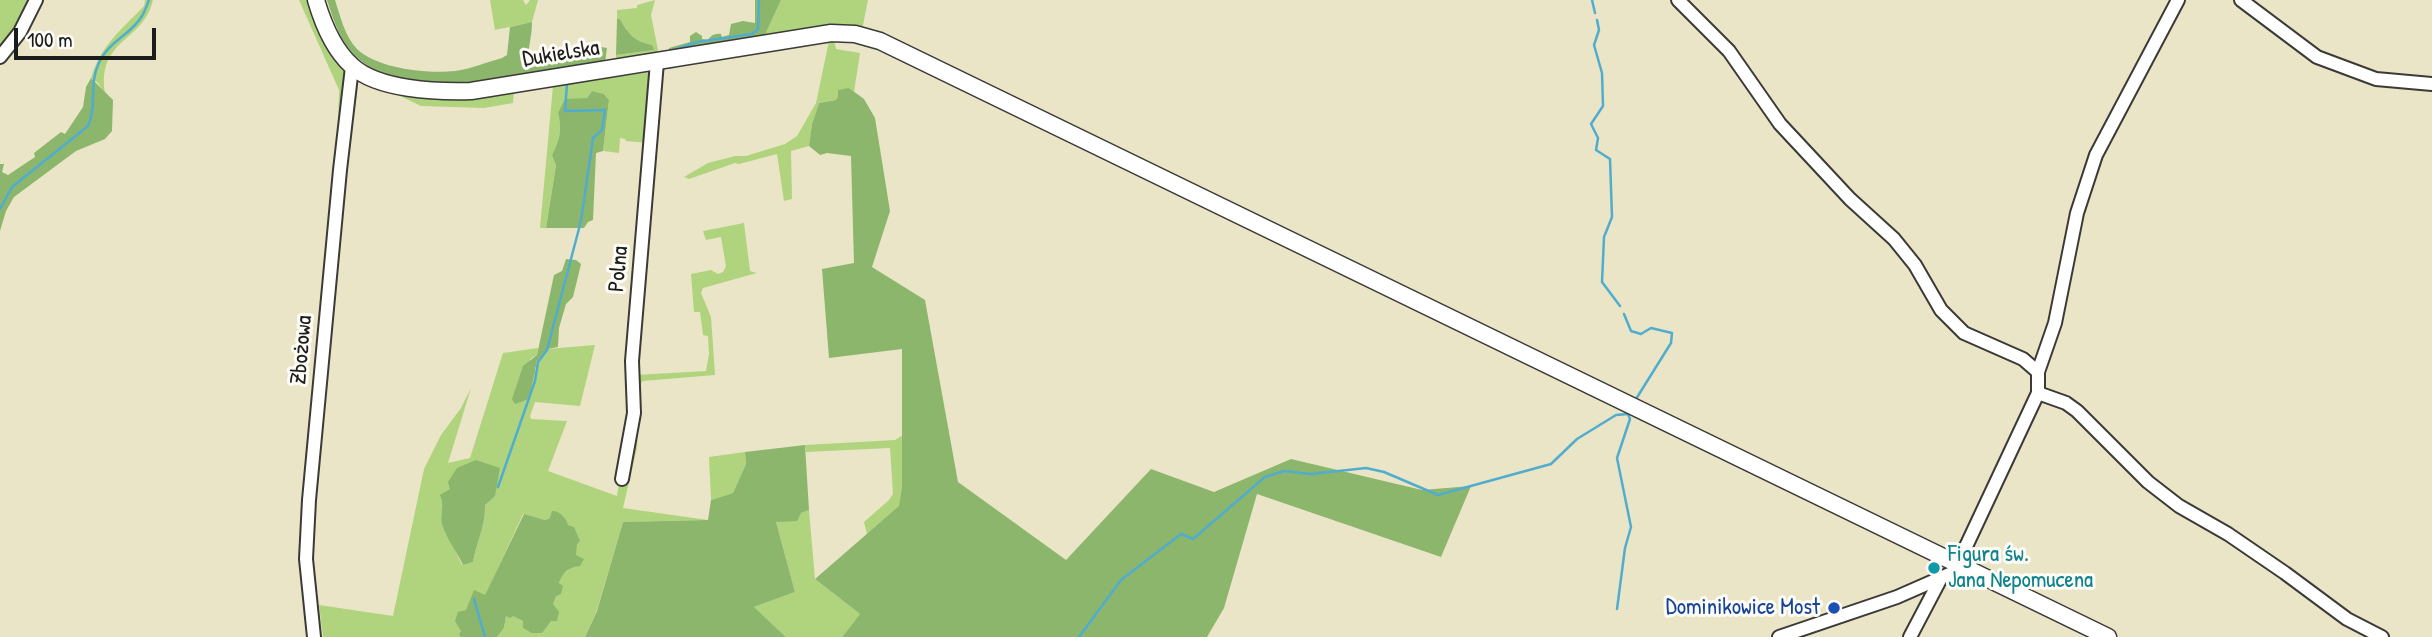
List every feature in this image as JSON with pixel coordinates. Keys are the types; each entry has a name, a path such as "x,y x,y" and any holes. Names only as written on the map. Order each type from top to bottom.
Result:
{"main road":[{"name":"Dukielska","path":"316,0 335,46 352,67 384,82 440,92 471,91 831,33 855,34 880,41 2108,637"}],"street":[{"path":"0,57 20,32 36,0"},
{"path":"1678,0 1729,51 1780,124 1850,199 1894,239 1915,265 1941,310 1956,326 1964,333 2022,359 2038,372"},
{"path":"1779,637 1897,597 1954,572 2038,393 2038,372 2055,323 2077,213 2096,155 2178,0"},
{"path":"2241,0 2317,57 2376,79 2432,84"},
{"name":"Polna","path":"622,479 634,413 632,361 657,62"},
{"name":"Zbożowa","path":"314,637 306,559 309,500 352,67"},
{"path":"2038,393 2066,403 2077,411 2148,482 2179,506 2251,550 2347,619 2382,637"},
{"path":"1910,637 1941,578"}],"green space":[{"path":"0,0 29,0 20,20 0,47"},
{"path":"145,0 153,0 148,14 108,61 104,75 105,93 91,78 95,66 106,47 144,6"},
{"path":"299,0 311,0 345,72 342,129 338,130 339,90"},
{"path":"327,0 335,0 346,32 357,49 366,56 390,66 444,72 502,58 507,55 510,27 532,22 527,68 594,54 601,47 607,48 605,63 479,82 412,80 383,73 353,54 343,40"},
{"path":"490,0 523,0 526,5 530,0 538,0 532,22 495,30"},
{"path":"655,0 651,15 658,50 655,55 616,62 616,55 653,50 651,45 640,42 629,33 620,19 617,19 617,10 637,8 637,5"},
{"path":"755,0 781,0 764,37 669,52 669,48 690,42 690,36 696,32 702,39 708,40 715,34 721,34 722,37 729,35 731,24 743,21 755,23"},
{"path":"781,0 868,0 862,30 764,37"},
{"path":"617,19 620,19 632,36 652,45 654,50 616,55"},
{"path":"829,41 834,41 836,49 860,53 854,92 849,88 836,100 819,103 809,146 791,151 792,199 784,201 777,154 735,163 689,179 684,177 708,163 746,156 785,144 797,136 816,103"},
{"path":"652,72 648,143 620,138 619,153 603,151 609,100 604,94 592,91 587,98 558,113 560,134 552,155 556,164 546,228 540,228 553,86"},
{"path":"91,78 113,100 112,131 105,139 76,151 14,197 0,231 0,164 4,164 2,172 8,175 35,157 34,153 61,132 65,134 83,107 86,87"},
{"path":"369,81 406,93 434,98 470,99 514,93 513,103 484,108 421,106"},
{"path":"849,88 864,99 875,118 890,211 872,267 925,300 958,482 1066,560 1151,469 1214,492 1291,459 1422,490 1471,486 1441,557 1257,494 1224,608 1207,637 842,637 860,614 815,579 899,506 902,486 902,349 829,358 822,269 854,263 851,156 827,153 820,155 809,146 819,103 836,100 838,90"},
{"path":"592,91 604,94 609,100 603,151 596,153 593,220 584,228 546,228 556,165 552,155 560,134 558,113 565,99 587,98"},
{"path":"744,223 750,271 757,273 703,288 701,293 711,317 715,375 643,381 640,384 637,448 623,508 708,520 623,522 597,610 585,637 497,637 504,628 506,616 523,621 523,628 531,633 542,633 562,575 572,567 576,555 576,535 568,525 550,518 545,520 523,514 485,596 459,634 460,637 323,637 319,605 393,616 424,469 441,435 461,408 471,388 448,463 470,458 503,353 538,348 537,355 530,359 536,372 537,361 547,349 595,345 580,406 535,402 530,416 531,419 567,421 548,471 617,496 636,375 706,371 708,336 703,335 700,312 694,312 691,274 711,270 718,274 723,272 726,266 721,237 706,240 703,231","holes":["450,489 485,505 473,562 462,565 445,528 445,501"]},
{"path":"566,259 576,260 581,264 573,297 566,304 559,328 558,347 547,349 537,361 529,399 515,404 512,399 523,366 537,355 554,275 562,271"},
{"path":"903,435 899,507 867,534 864,522 893,494 890,448 806,452 805,445 895,440"},
{"path":"805,445 809,510 801,513 797,521 776,522 795,592 754,607 786,637 585,637 597,611 623,522 708,520 711,500 733,493 746,464 745,452"},
{"path":"745,452 746,464 733,493 711,500 709,457"},
{"path":"476,460 500,468 495,496 485,505 484,520 473,562 463,565 442,524 440,495 450,489 448,482 457,468"},
{"path":"809,510 815,579 860,614 842,637 786,637 754,607 795,592 776,522"},
{"path":"552,511 560,514 568,525 574,527 580,541 576,555 584,559 580,566 565,573 559,583 563,586 561,594 556,596 553,604 559,612 557,621 551,621 542,633 531,633 523,628 523,621 506,616 504,628 497,637 460,637 461,631 455,621 458,612 466,610 474,590 485,595 524,514 545,520 550,518"}],"waterway":[{"path":"0,209 12,187 88,126 98,65 108,50 137,23 149,0"},
{"path":"674,50 697,42 752,34 758,29 759,0"},
{"path":"1592,0 1595,13"},
{"path":"1597,20 1599,30 1594,45 1602,73 1603,106 1591,124 1598,138 1596,150 1610,159 1612,217 1604,237 1602,282 1620,306"},
{"path":"664,68 673,67"},
{"path":"498,487 535,381 538,362 547,350 581,221 593,138 602,130 605,110 565,111 567,84 599,78"},
{"path":"1624,314 1631,331 1641,334 1651,328 1672,333 1671,343 1636,399"},
{"path":"1079,637 1121,580 1181,534 1193,539 1265,477 1284,471 1311,474 1366,468 1384,472 1438,495 1551,464 1577,439 1616,415 1628,414 1630,419 1617,458 1631,527 1625,548 1617,609"},
{"path":"474,599 485,637"}],"place":[{"name":"Figura św. Jana Nepomucena","path":"1934,568"},
{"name":"Dominikowice Most","path":"1834,608"}]}
